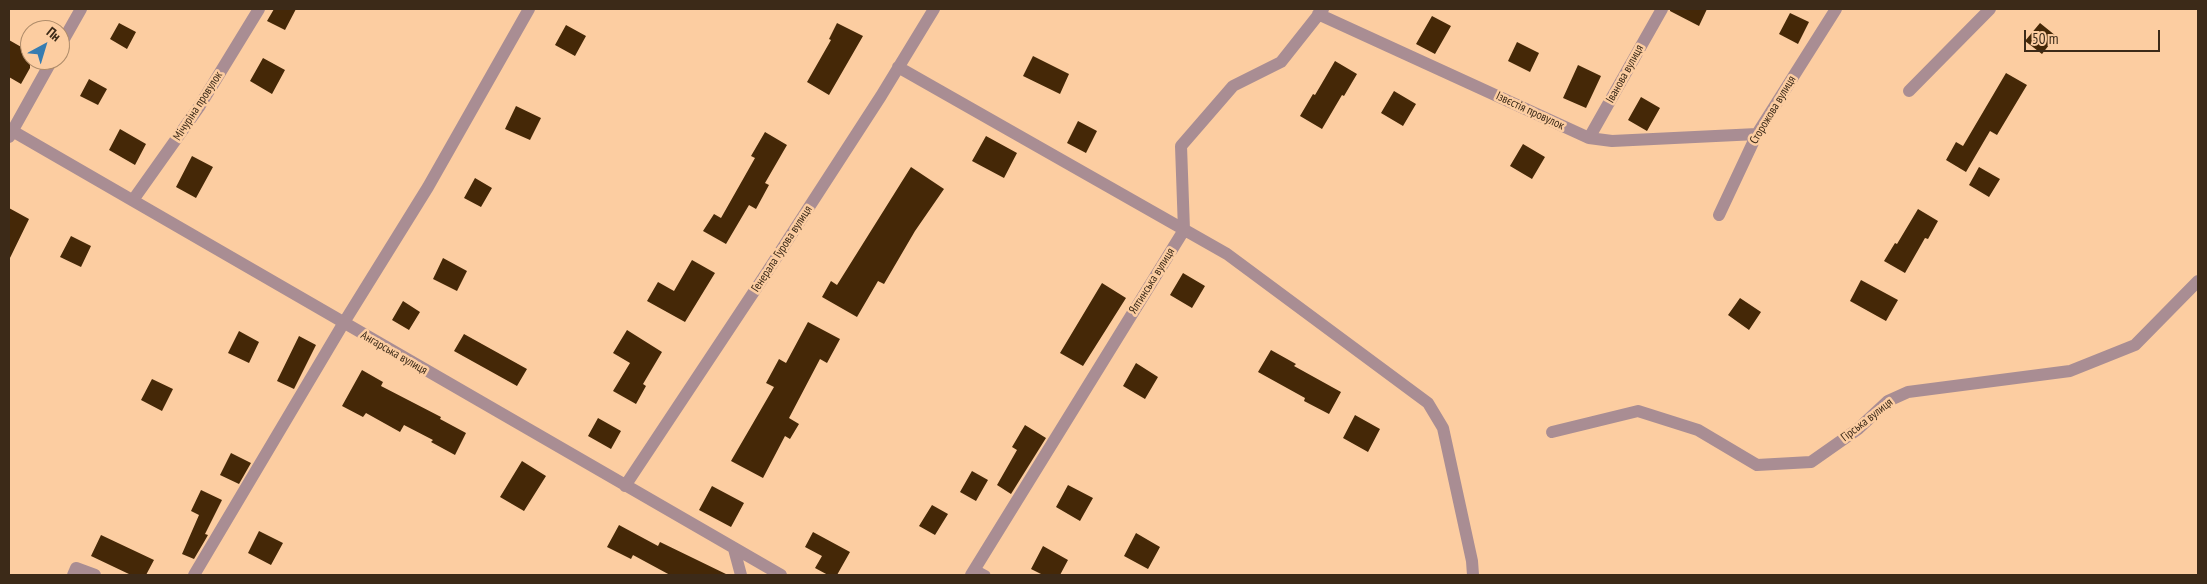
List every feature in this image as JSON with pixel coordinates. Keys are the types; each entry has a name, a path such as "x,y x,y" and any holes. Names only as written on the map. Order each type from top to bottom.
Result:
{"street":[{"path":"70,28 81,9"},
{"name":"Мічуріна провулок","path":"133,200 199,107 259,9"},
{"path":"194,575 343,324 428,187 529,9"},
{"name":"Генерала Гурова вулиця","path":"625,486 767,272 934,9"},
{"name":"Іванова вулиця","path":"1589,138 1662,9"},
{"name":"Сторожова вулиця","path":"1720,216 1757,134 1836,9"},
{"path":"1908,91 1990,9"},
{"path":"1184,230 1181,146 1234,86 1281,62 1320,12"},
{"name":"Ізвєстія провулок","path":"1320,12 1589,138 1612,141 1757,134"},
{"path":"898,67 1226,254 1428,402 1442,428 1472,561 1473,575"},
{"path":"10,133 46,70"},
{"name":"Ангарська вулиця","path":"10,133 133,200 343,324 781,575"},
{"name":"Ялтинська вулиця","path":"978,573 1184,230"},
{"name":"Гірська вулиця","path":"1552,432 1638,411 1698,430 1757,465 1811,462 1858,429 1888,402 1908,392 2070,371 2135,345 2198,281"},
{"path":"734,549 741,575"},
{"path":"73,575 76,568 95,575"}],"building":[{"path":"274,9 296,9 285,30 267,21"},
{"path":"1670,9 1707,9 1699,26 1670,11"},
{"path":"1790,13 1809,22 1798,44 1779,34"},
{"path":"1432,16 1451,26 1435,54 1416,44"},
{"path":"119,23 136,32 127,49 110,39"},
{"path":"837,23 863,36 829,95 807,82 831,40 829,39"},
{"path":"2040,23 2056,36 2042,54 2025,41"},
{"path":"566,25 586,36 575,56 555,45"},
{"path":"9,40 20,46 20,70 29,70 21,84 9,77"},
{"path":"1517,42 1539,53 1530,72 1508,61"},
{"path":"1033,56 1069,74 1060,94 1023,76"},
{"path":"263,58 285,70 272,94 250,81"},
{"path":"1335,61 1357,74 1322,129 1300,116"},
{"path":"1578,65 1601,76 1586,108 1563,98"},
{"path":"2006,73 2027,85 1997,135 1990,131 1966,172 1946,160 1956,142 1963,146"},
{"path":"89,79 107,89 98,105 80,96"},
{"path":"1394,91 1416,104 1403,126 1381,113"},
{"path":"1641,97 1660,108 1647,131 1628,120"},
{"path":"516,106 541,118 530,140 505,129"},
{"path":"1078,121 1097,131 1086,153 1067,143"},
{"path":"120,129 146,144 135,165 109,150"},
{"path":"765,132 787,145 765,183 769,185 756,209 749,205 726,244 703,231 714,214 721,218 755,158 751,156"},
{"path":"986,136 1017,153 1004,178 972,161"},
{"path":"1523,144 1545,157 1532,179 1510,166"},
{"path":"192,156 213,167 196,198 176,187"},
{"path":"911,167 944,189 915,231 884,284 878,281 857,317 822,297 831,281 837,285"},
{"path":"1979,167 2000,179 1989,197 1969,185"},
{"path":"475,178 492,188 481,207 464,198"},
{"path":"9,208 29,219 9,260"},
{"path":"1918,209 1938,221 1928,239 1925,238 1905,273 1884,261 1895,243 1897,244"},
{"path":"71,236 91,246 81,267 60,257"},
{"path":"443,258 467,271 457,291 433,279"},
{"path":"692,260 715,273 685,322 647,301 658,282 674,291"},
{"path":"1183,273 1205,286 1192,308 1170,295"},
{"path":"1861,280 1898,300 1886,321 1850,301"},
{"path":"1102,283 1126,298 1083,366 1060,353"},
{"path":"1740,298 1761,312 1749,330 1728,315"},
{"path":"403,301 420,312 409,330 392,320"},
{"path":"808,322 840,339 827,363 820,359 789,418 799,424 790,439 785,436 763,478 731,461 774,387 766,383 779,359 786,363"},
{"path":"627,330 662,352 643,384 646,386 636,404 613,391 630,363 613,353"},
{"path":"239,331 259,342 249,363 228,353"},
{"path":"464,334 527,369 517,386 454,351"},
{"path":"299,336 316,345 294,389 277,381"},
{"path":"1271,350 1296,364 1294,366 1341,392 1329,414 1304,401 1305,398 1258,372"},
{"path":"1136,363 1158,377 1145,399 1123,386"},
{"path":"362,370 383,382 381,386 441,417 440,419 466,433 455,455 431,442 433,440 404,425 400,432 366,413 363,417 342,406"},
{"path":"152,379 173,389 162,411 141,400"},
{"path":"1355,415 1380,429 1368,452 1343,438"},
{"path":"598,418 621,431 611,449 588,436"},
{"path":"1025,425 1046,438 1011,494 997,485 1017,450 1012,447"},
{"path":"231,453 251,463 239,484 220,475"},
{"path":"522,461 546,476 524,511 500,497"},
{"path":"972,471 988,480 976,501 960,492"},
{"path":"1068,485 1093,498 1080,521 1056,507"},
{"path":"712,486 744,503 731,527 699,510"},
{"path":"201,490 222,500 205,534 208,535 194,559 182,554 199,515 191,511"},
{"path":"932,505 948,514 935,535 919,526"},
{"path":"619,525 658,546 660,542 728,575 670,575 633,555 631,559 607,547"},
{"path":"259,531 283,543 271,565 248,553"},
{"path":"813,532 850,552 837,575 828,575 815,568 822,556 805,547"},
{"path":"1136,533 1160,547 1148,569 1124,556"},
{"path":"101,535 154,560 146,575 131,575 91,556"},
{"path":"1043,546 1068,560 1060,575 1043,575 1031,569"}]}
